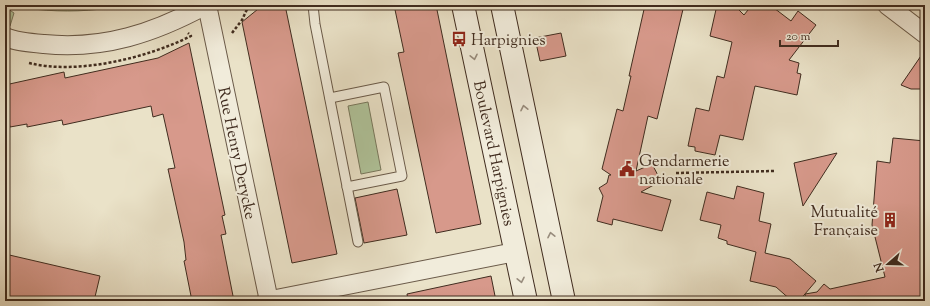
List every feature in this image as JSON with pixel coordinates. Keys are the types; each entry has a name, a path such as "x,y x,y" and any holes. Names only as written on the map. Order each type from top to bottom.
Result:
{"main road":[{"name":"Boulevard Harpignies","path":"463,5 526,301"},
{"path":"502,5 564,301"}],"street":[{"path":"5,37 19,41 69,46 111,42 153,30 207,5"},
{"name":"Rue Henry Derycke","path":"207,5 267,301"},
{"path":"887,5 925,34"},
{"path":"267,301 515,252"}],"lane":[{"path":"313,5 314,24 358,242"},
{"path":"330,98 384,87 402,176 347,187"}],"path":[{"path":"120,5 121,10"},
{"path":"676,173 775,171"}],"green space":[{"path":"5,5 7,5 8,9 14,13 10,26 5,24"},
{"path":"42,5 109,5 110,8 68,11 25,8"},
{"path":"368,102 381,170 361,174 348,106"}],"building":[{"path":"263,5 285,5 337,254 292,263 242,22"},
{"path":"394,5 436,5 481,224 436,233 398,53 404,52"},
{"path":"645,5 684,5 657,119 648,116 636,171 652,164 661,181 641,192 671,200 662,231 613,219 612,225 597,221 603,196 599,188 607,183 609,175 611,175 602,169 617,109 623,111 631,76 629,76"},
{"path":"717,5 734,5 744,15 752,5 770,5 791,21 798,11 816,25 789,60 799,63 797,73 801,74 797,95 755,86 743,140 720,135 715,155 695,151 695,147 688,146 696,108 709,111 717,76 724,78 732,42 710,36"},
{"path":"561,33 566,56 540,61 535,38"},
{"path":"189,43 225,215 222,216 226,234 221,235 234,301 192,301 184,261 186,260 184,242 168,169 175,168 163,114 153,117 151,106 63,125 62,120 27,127 27,124 10,127 5,101 5,85 64,72 65,78 158,58"},
{"path":"925,50 925,89 911,89 901,85"},
{"name":"Mutualité Française","path":"893,138 925,141 925,301 806,301 805,294 817,292 824,284 830,289 885,277 872,225 877,161 890,163"},
{"path":"837,153 803,206 794,163"},
{"path":"737,186 764,193 759,221 771,224 765,253 790,259 816,281 799,301 792,301 776,287 750,281 756,252 727,244 727,241 718,238 721,225 700,220 707,192 734,199"},
{"path":"397,189 407,235 364,243 355,198"},
{"path":"5,254 100,276 94,301 5,301"},
{"path":"491,276 496,301 408,301 407,294"}],"place":[{"name":"Harpignies","path":"459,39"},
{"name":"Gendarmerie nationale","path":"627,169"},
{"name":"Mutualité Française","path":"890,220"}]}
